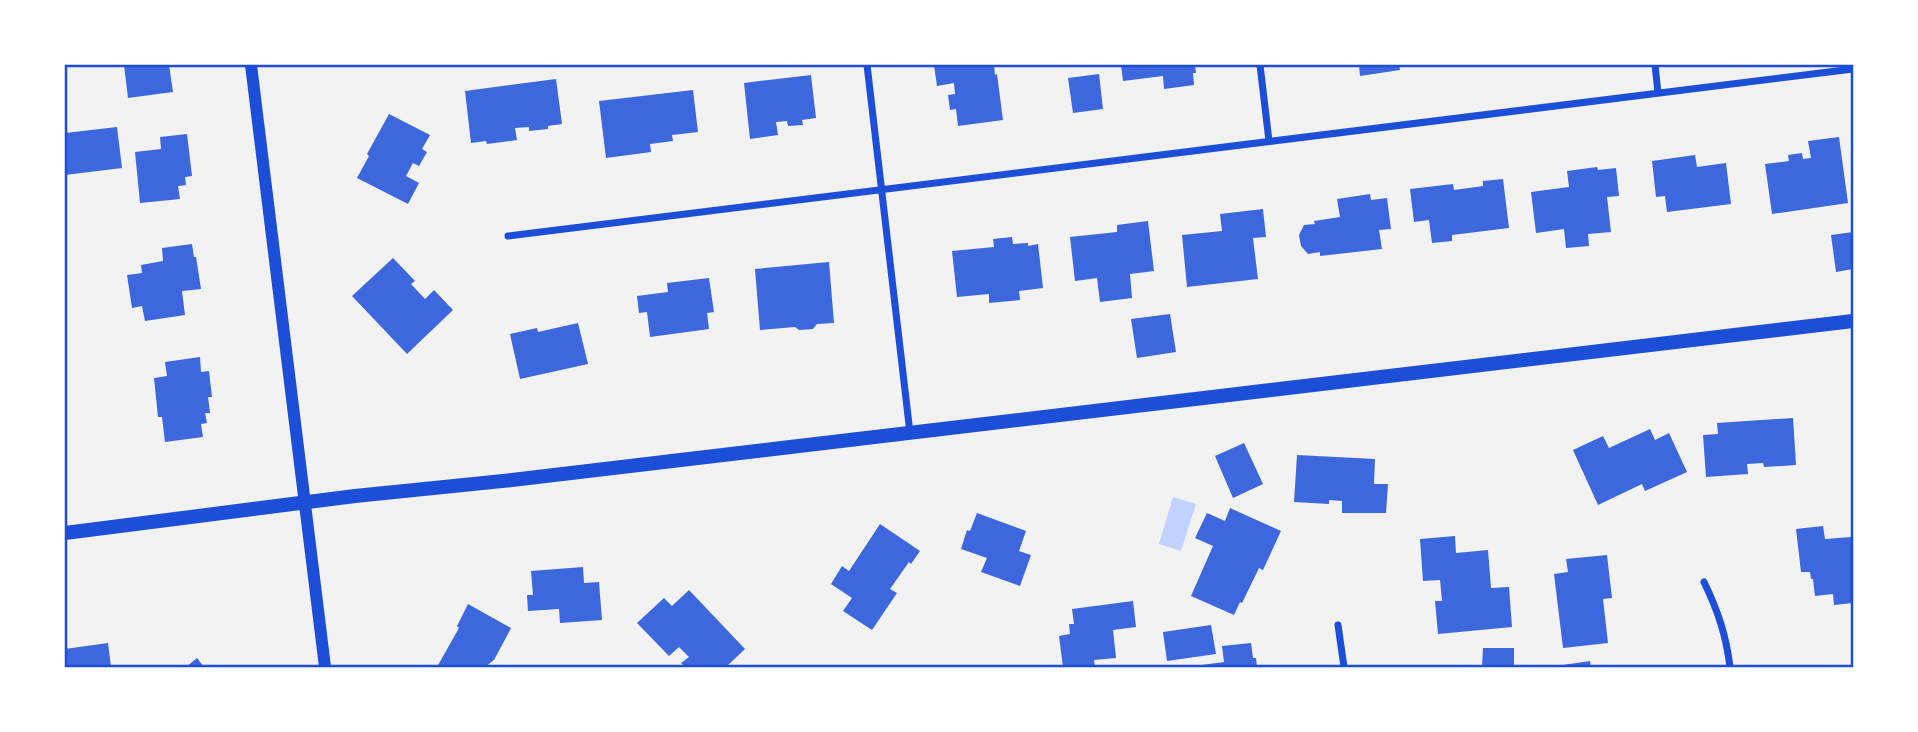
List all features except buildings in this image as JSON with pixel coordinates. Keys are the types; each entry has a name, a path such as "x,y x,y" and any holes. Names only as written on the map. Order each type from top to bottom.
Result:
{"main road":[{"path":"65,533 305,502 1853,321"}],"street":[{"path":"251,65 325,667"},
{"path":"867,65 911,433"},
{"path":"1260,65 1269,141"},
{"path":"1655,65 1658,93"},
{"path":"508,236 1853,69"},
{"path":"1704,582 1718,613 1730,667"},
{"path":"1338,625 1343,667"}],"water":[{"path":"1173,497 1196,504 1181,551 1159,544"}]}
